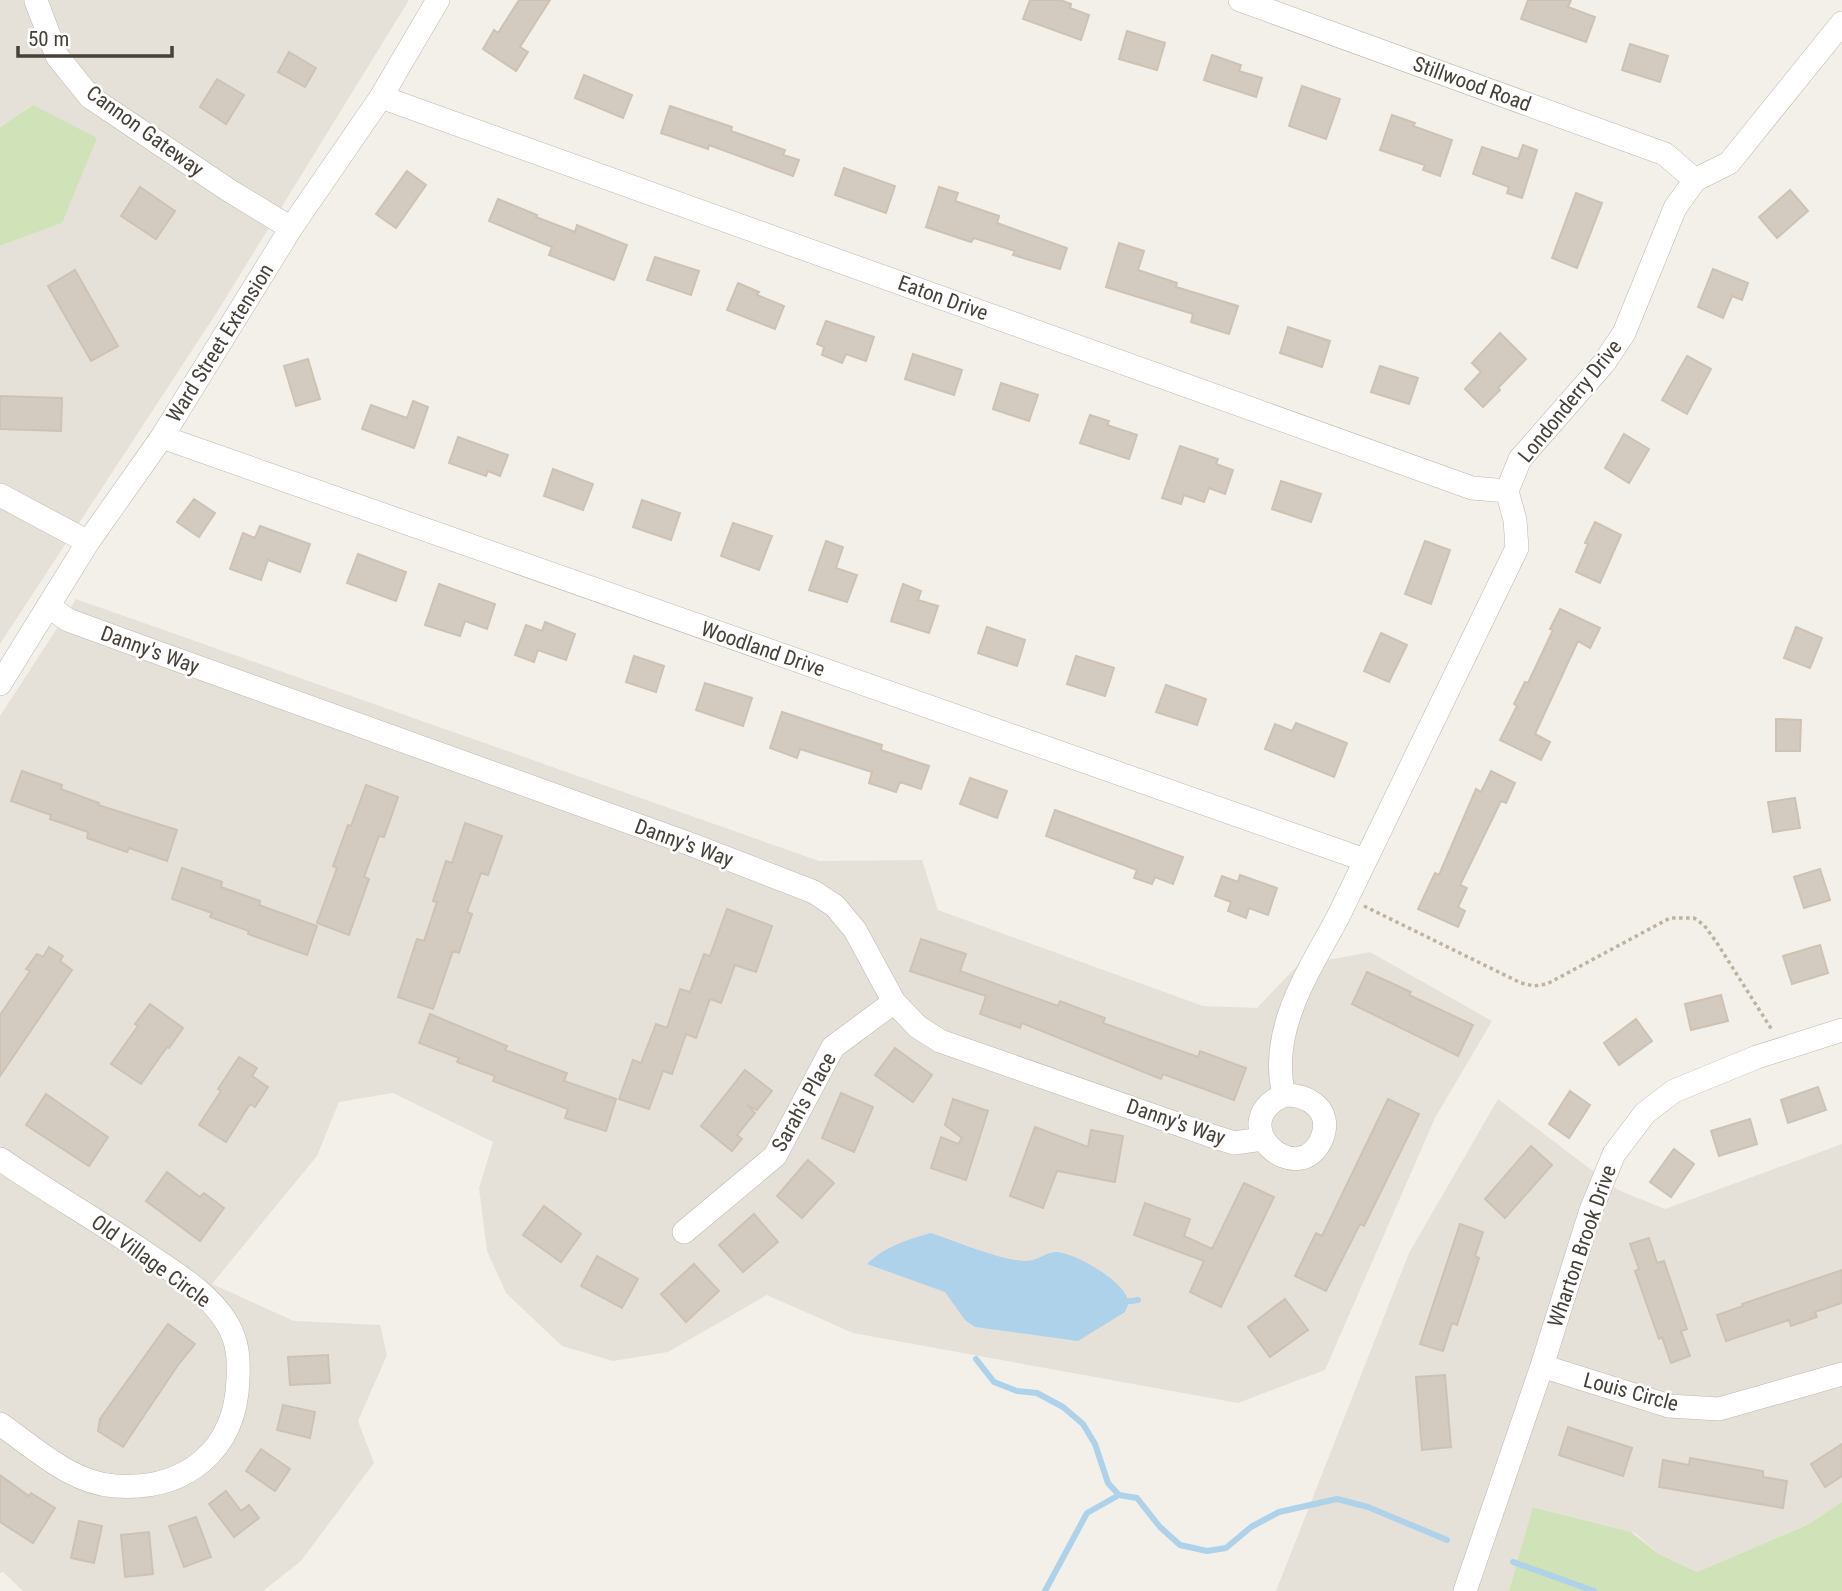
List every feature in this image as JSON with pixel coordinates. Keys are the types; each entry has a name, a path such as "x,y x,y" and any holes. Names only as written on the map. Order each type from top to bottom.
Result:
{"street":[{"name":"Ward Street Extension","path":"0,684 88,542 162,437 291,228 381,97 438,0"},
{"name":"Stillwood Road","path":"1240,0 1665,154 1695,180"},
{"name":"Cannon Gateway","path":"36,1 57,56 90,97 230,191 291,228"},
{"name":"Londonderry Drive","path":"1507,491 1520,459 1604,363 1624,332 1675,208 1695,180 1729,163 1842,23"},
{"name":"Eaton Drive","path":"381,97 1472,488 1507,491"},
{"name":"Woodland Drive","path":"162,437 1365,860"},
{"path":"1284,1095 1279,1076 1283,1032 1315,959 1517,548 1515,520 1507,491"},
{"path":"0,495 88,542"},
{"name":"Danny's Way","path":"48,606 68,620 690,844 814,892 835,906 855,930 894,1002 918,1027 940,1041 1234,1143 1263,1139"},
{"name":"Sarah's Place","path":"684,1232 775,1156 834,1047 894,1002"},
{"name":"Wharton Brook Drive","path":"1465,1591 1600,1188 1614,1154 1645,1113 1674,1091 1757,1058 1842,1030"},
{"path":"1298,1094 1320,1109 1324,1122 1323,1135 1317,1147 1306,1156 1280,1156 1270,1149 1263,1139 1261,1117 1274,1100 1284,1095 1298,1094"},
{"name":"Old Village Circle","path":"0,1159 94,1218 198,1289 228,1324 236,1341 239,1363 238,1387 228,1430 215,1450 199,1466 161,1483 114,1486 70,1473 0,1424"},
{"name":"Louis Circle","path":"1542,1366 1669,1406 1719,1409 1842,1374"}],"path":[{"path":"1347,898 1521,983 1534,986 1547,984 1670,918 1694,918 1704,925 1717,943 1772,1030"}],"shaded area":[{"path":"0,0 409,0 219,309 0,644 0,246 62,223 33,105 0,127"},
{"path":"76,599 819,861 922,860 938,910 1203,1006 1257,1008 1297,966 1370,952 1492,1021 1435,1118 1325,1370 1238,1403 853,1333 767,1295 668,1352 613,1361 562,1346 506,1293 487,1251 479,1188 493,1142 393,1093 339,1102 317,1156 212,1284 294,1321 380,1325 387,1355 358,1421 374,1463 301,1561 263,1591 23,1591 3,1572 0,1573 0,716"},
{"path":"1498,1099 1618,1190 1665,1209 1842,1144 1842,1502 1807,1525 1697,1572 1659,1554 1635,1533 1534,1507 1509,1591 1276,1591 1409,1253"}],"green space":[{"path":"33,105 97,138 62,223 0,246 0,127"},
{"path":"1842,1502 1842,1591 1509,1591 1533,1507 1631,1532 1659,1554 1697,1572 1807,1525"}],"water":[{"path":"931,1233 1013,1260 1028,1261 1055,1252 1074,1257 1086,1262 1119,1286 1126,1294 1127,1307 1125,1312 1078,1341 975,1327 965,1320 945,1292 867,1264 897,1244"}],"building":[{"path":"519,0 550,0 520,47 528,52 516,71 483,49 494,30 498,33"},
{"path":"1030,0 1060,0 1071,4 1070,8 1089,15 1081,40 1023,19"},
{"path":"1528,0 1571,0 1568,7 1595,17 1586,42 1521,19"},
{"path":"1127,31 1165,43 1157,70 1119,59"},
{"path":"1630,44 1668,56 1660,82 1622,70"},
{"path":"289,52 316,68 305,87 278,72"},
{"path":"1212,55 1241,65 1239,71 1262,78 1256,97 1204,80"},
{"path":"584,75 632,95 623,118 575,98"},
{"path":"217,79 244,95 226,124 200,107"},
{"path":"1302,86 1340,99 1326,139 1289,126"},
{"path":"670,106 732,127 731,131 785,150 783,155 799,160 793,176 709,145 708,149 661,133"},
{"path":"1392,115 1452,140 1440,176 1423,170 1425,165 1380,150"},
{"path":"1523,145 1537,150 1522,198 1507,193 1509,187 1473,174 1482,147 1518,159"},
{"path":"844,168 895,186 886,213 835,195"},
{"path":"407,171 426,185 396,228 376,214"},
{"path":"140,187 175,211 156,239 121,216"},
{"path":"939,187 958,193 955,201 999,216 997,223 1067,248 1060,269 1013,255 1015,251 974,238 971,242 926,227"},
{"path":"1790,190 1808,211 1777,238 1759,217"},
{"path":"1576,193 1602,203 1577,268 1552,258"},
{"path":"498,199 575,232 577,225 627,245 614,280 549,255 552,247 489,221"},
{"path":"1119,243 1144,251 1138,270 1177,283 1176,287 1238,306 1229,334 1191,322 1193,314 1106,287"},
{"path":"655,257 699,271 691,295 647,280"},
{"path":"1713,269 1748,283 1742,300 1732,296 1723,318 1698,307"},
{"path":"75,270 118,346 91,361 48,286"},
{"path":"738,283 759,292 757,295 784,306 775,329 727,310"},
{"path":"826,321 874,337 866,361 846,354 842,363 822,355 824,347 817,344"},
{"path":"1288,327 1330,341 1322,367 1280,353"},
{"path":"1500,333 1526,359 1483,407 1465,389 1481,372 1472,363"},
{"path":"913,354 962,370 954,395 905,379"},
{"path":"1687,356 1711,369 1687,414 1662,400"},
{"path":"308,359 320,399 296,406 284,366"},
{"path":"1380,366 1418,378 1409,404 1371,392"},
{"path":"1001,383 1038,395 1029,421 993,409"},
{"path":"0,396 62,398 61,431 0,429"},
{"path":"413,401 428,407 414,448 362,429 371,405 407,418"},
{"path":"1090,415 1109,421 1107,425 1137,435 1129,459 1080,443"},
{"path":"1624,434 1649,449 1629,483 1605,468"},
{"path":"458,437 508,455 500,476 488,471 486,476 449,463"},
{"path":"1180,446 1218,459 1216,464 1233,470 1225,494 1209,488 1204,502 1184,495 1181,504 1162,498"},
{"path":"553,469 593,484 583,510 544,496"},
{"path":"1281,481 1321,494 1311,522 1272,509"},
{"path":"194,499 215,513 199,537 177,522"},
{"path":"642,500 680,513 671,540 633,527"},
{"path":"1595,522 1621,535 1600,583 1576,572"},
{"path":"733,523 772,536 759,570 721,556"},
{"path":"260,526 310,544 300,572 268,560 261,580 230,569 243,533 255,538"},
{"path":"826,541 843,547 836,568 857,575 847,602 809,590"},
{"path":"1425,541 1450,550 1431,604 1405,594"},
{"path":"358,554 406,572 396,601 347,583"},
{"path":"439,584 495,604 487,629 465,621 460,636 425,625"},
{"path":"903,584 921,591 918,600 938,606 929,633 891,621"},
{"path":"1560,609 1600,628 1590,648 1578,641 1535,734 1550,742 1541,760 1500,740 1517,706 1514,704 1525,682 1528,683 1553,630 1550,629"},
{"path":"545,622 575,634 566,660 538,650 534,662 515,655 526,625 542,631"},
{"path":"987,627 1025,640 1017,666 978,653"},
{"path":"1796,627 1822,638 1810,668 1784,658"},
{"path":"1381,633 1407,645 1389,682 1364,671"},
{"path":"634,656 664,666 656,692 626,682"},
{"path":"1076,656 1114,668 1105,696 1067,684"},
{"path":"705,683 752,698 743,726 696,710"},
{"path":"1166,685 1206,699 1197,725 1156,712"},
{"path":"782,712 882,745 881,750 929,766 921,789 900,782 896,792 869,783 872,772 800,749 797,758 770,748"},
{"path":"1776,719 1801,720 1800,751 1776,751"},
{"path":"1296,723 1347,743 1334,777 1265,749 1275,724 1292,731"},
{"path":"22,771 62,785 61,789 99,803 98,805 177,830 167,861 129,848 127,852 87,838 88,832 50,819 51,815 11,801"},
{"path":"1491,771 1515,783 1506,803 1501,801 1460,885 1467,888 1458,907 1465,911 1458,927 1418,909 1435,873 1439,875 1476,789 1481,792"},
{"path":"970,778 1007,791 997,818 960,804"},
{"path":"366,785 398,797 384,837 379,836 364,877 369,879 349,935 317,923 337,868 333,866"},
{"path":"1795,798 1800,828 1773,832 1768,802"},
{"path":"1055,810 1183,857 1173,884 1155,877 1152,884 1134,878 1137,870 1046,836"},
{"path":"465,823 502,836 488,875 481,873 467,912 472,914 459,953 453,951 433,1009 398,997 417,939 424,941 437,902 433,901 446,861 452,863"},
{"path":"182,868 222,882 221,887 260,901 259,905 317,926 307,955 248,934 249,931 210,917 212,913 172,899"},
{"path":"1820,869 1830,900 1804,908 1794,877"},
{"path":"1240,875 1277,888 1268,915 1249,908 1246,918 1228,911 1231,902 1215,896 1222,876 1238,882"},
{"path":"727,909 772,926 756,972 735,965 721,1003 710,999 696,1038 686,1034 672,1074 663,1071 649,1109 619,1099 633,1060 641,1063 656,1024 667,1028 680,989 690,992 704,954 710,956"},
{"path":"921,939 966,954 960,971 1058,1006 1060,1001 1105,1018 1103,1023 1198,1057 1200,1051 1246,1068 1234,1100 1163,1074 1161,1079 1022,1023 1020,1028 980,1014 986,996 910,971"},
{"path":"1820,945 1828,973 1792,984 1783,956"},
{"path":"49,947 63,956 60,961 72,970 0,1076 0,1015 30,971 26,969 37,954 43,957"},
{"path":"1367,972 1473,1025 1458,1056 1352,1004"},
{"path":"1721,995 1728,1021 1691,1030 1685,1004"},
{"path":"150,1004 183,1028 141,1084 111,1064"},
{"path":"430,1014 507,1046 505,1050 567,1073 564,1081 616,1099 606,1131 565,1118 568,1109 493,1081 495,1076 457,1062 459,1058 419,1043"},
{"path":"1636,1019 1652,1041 1619,1065 1604,1043"},
{"path":"895,1048 932,1075 913,1102 875,1075"},
{"path":"239,1057 257,1068 252,1076 268,1087 255,1107 250,1104 226,1142 199,1125"},
{"path":"745,1070 772,1091 757,1110 747,1105 755,1113 737,1135 742,1139 732,1151 701,1126"},
{"path":"1818,1087 1826,1110 1788,1123 1781,1100"},
{"path":"1570,1091 1590,1105 1569,1138 1549,1124"},
{"path":"841,1093 873,1107 854,1152 822,1138"},
{"path":"46,1094 108,1137 89,1166 26,1125"},
{"path":"953,1099 988,1111 966,1180 931,1168 941,1137 958,1144 962,1138 945,1125"},
{"path":"1388,1099 1419,1114 1364,1226 1360,1224 1326,1291 1295,1276 1316,1233 1322,1236"},
{"path":"1750,1119 1757,1144 1719,1156 1711,1131"},
{"path":"1035,1127 1088,1147 1091,1130 1123,1136 1115,1182 1057,1171 1043,1208 1010,1196"},
{"path":"1531,1146 1552,1165 1505,1218 1485,1199"},
{"path":"1674,1149 1694,1164 1671,1197 1650,1182"},
{"path":"808,1160 834,1183 802,1218 777,1196"},
{"path":"167,1172 200,1197 204,1193 224,1208 200,1241 146,1201"},
{"path":"1244,1183 1274,1197 1221,1307 1190,1292 1204,1261 1134,1235 1145,1203 1190,1219 1184,1236 1212,1249"},
{"path":"544,1206 581,1234 561,1262 523,1235"},
{"path":"754,1214 778,1242 743,1272 719,1245"},
{"path":"1460,1224 1483,1232 1475,1256 1479,1258 1457,1325 1452,1323 1443,1351 1420,1344"},
{"path":"1649,1238 1657,1263 1664,1261 1687,1329 1681,1331 1690,1356 1671,1363 1662,1337 1659,1339 1635,1271 1639,1269 1630,1244"},
{"path":"597,1256 638,1279 622,1308 581,1286"},
{"path":"694,1264 719,1291 686,1322 661,1294"},
{"path":"1842,1270 1842,1303 1815,1312 1817,1317 1791,1326 1789,1320 1726,1341 1717,1315"},
{"path":"1285,1299 1308,1330 1270,1357 1248,1327"},
{"path":"168,1324 195,1344 123,1447 98,1431 100,1419"},
{"path":"328,1355 330,1383 290,1385 288,1357"},
{"path":"1445,1375 1451,1447 1422,1450 1416,1377"},
{"path":"283,1405 315,1412 310,1438 277,1430"},
{"path":"1568,1427 1632,1448 1623,1476 1559,1455"},
{"path":"1842,1444 1842,1476 1825,1487 1811,1464"},
{"path":"261,1449 290,1469 275,1491 246,1471"},
{"path":"1690,1458 1763,1471 1763,1477 1787,1481 1783,1508 1659,1487 1663,1460 1689,1465"},
{"path":"0,1475 29,1496 31,1493 55,1508 33,1543 0,1522"},
{"path":"226,1491 241,1511 249,1505 259,1518 234,1537 209,1504"},
{"path":"196,1517 211,1557 184,1567 169,1526"},
{"path":"79,1521 102,1526 94,1563 71,1558"},
{"path":"149,1532 153,1574 125,1577 121,1535"}],"waterway":[{"path":"1123,1302 1138,1300"},
{"path":"976,1359 994,1382 1017,1391 1037,1393 1063,1407 1083,1424 1095,1444 1108,1483 1119,1495"},
{"path":"1045,1591 1087,1513 1119,1495 1137,1498 1160,1527 1180,1545 1207,1551 1226,1548 1251,1527 1279,1512 1337,1499 1368,1507 1447,1540"},
{"path":"1513,1562 1594,1591"}]}
